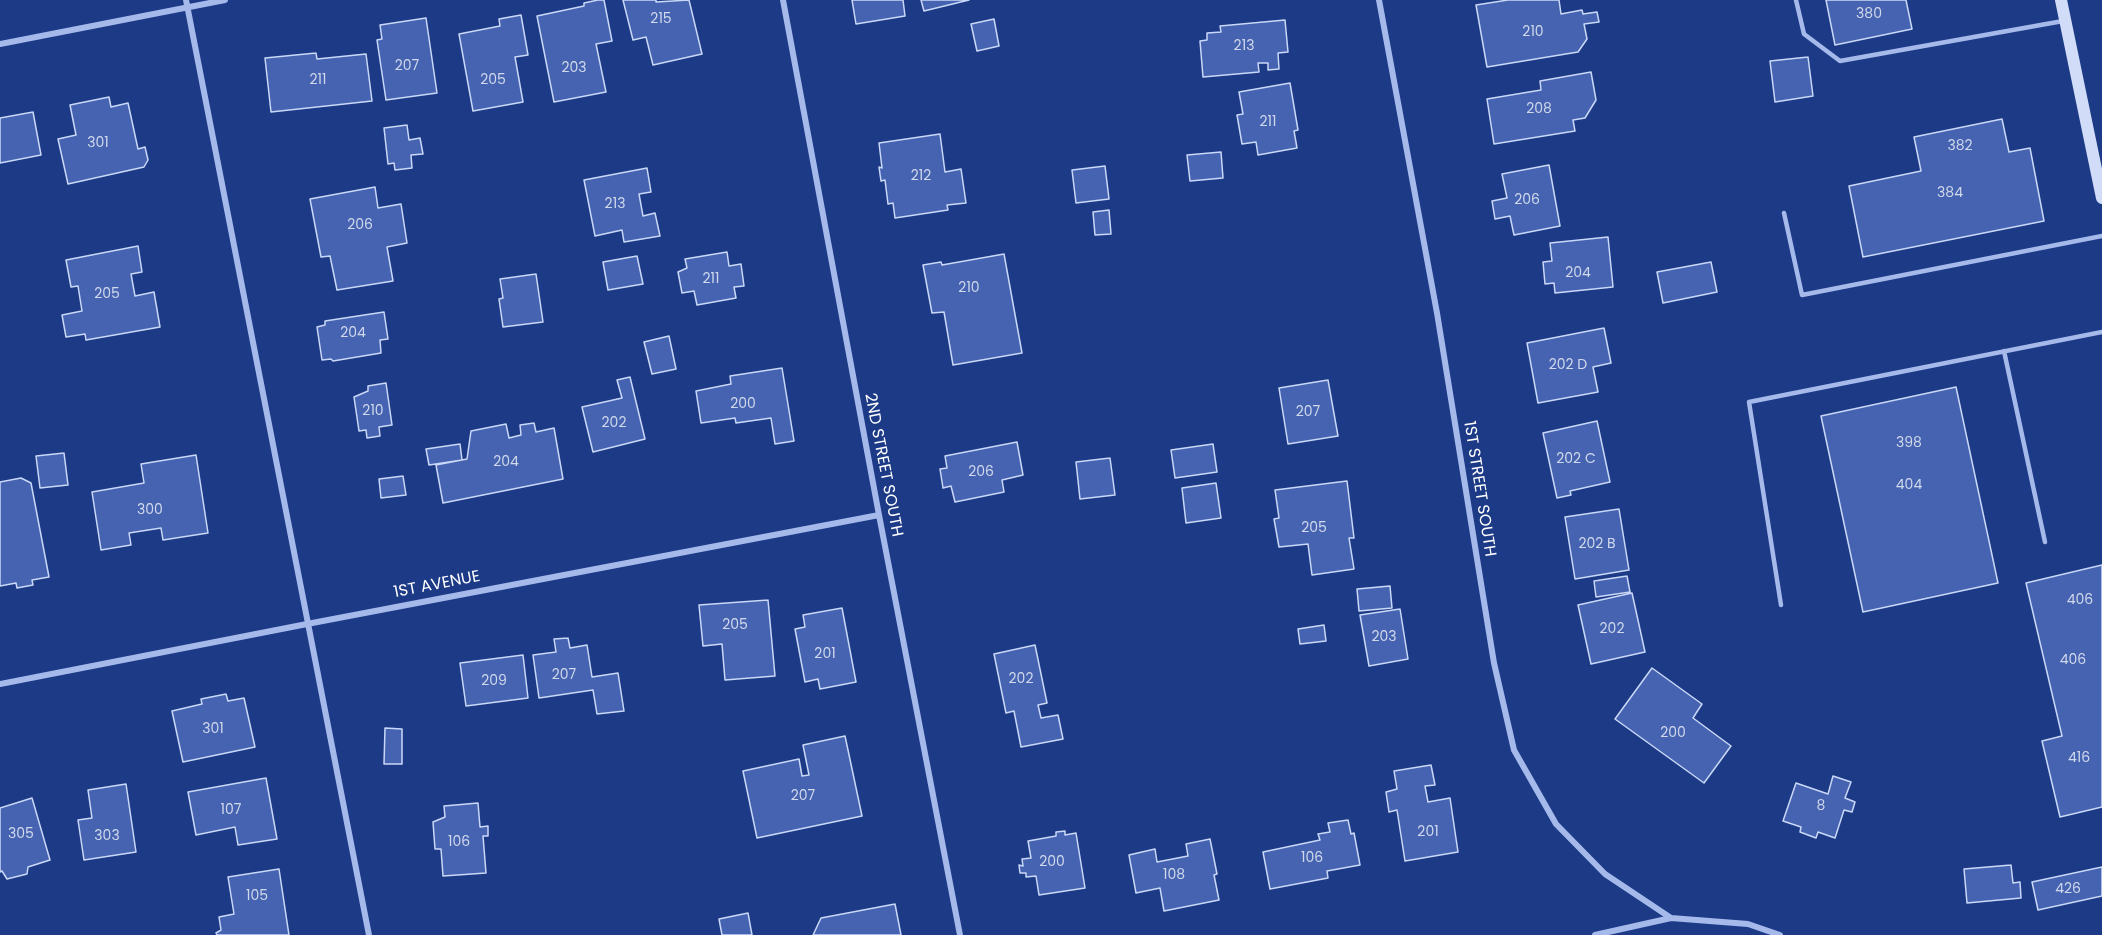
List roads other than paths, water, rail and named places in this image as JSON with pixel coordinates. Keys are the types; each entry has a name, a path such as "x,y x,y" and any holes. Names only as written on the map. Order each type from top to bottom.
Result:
{"main road":[{"path":"2061,0 2102,198"}],"street":[{"path":"0,44 187,4 225,0"},
{"name":"2ND STREET SOUTH","path":"783,0 960,935"},
{"name":"1ST STREET SOUTH","path":"1379,0 1437,313 1494,663 1514,750 1556,824 1605,874 1671,918"},
{"path":"187,4 369,935"},
{"name":"1ST AVENUE","path":"0,684 879,515"},
{"path":"1595,935 1671,918 1748,924 1780,935"}],"lane":[{"path":"1796,0 1804,34 1840,61 2066,21"},
{"path":"1785,213 1802,295 2102,237"},
{"path":"1781,605 1749,402 2102,332"},
{"path":"2004,351 2045,542"}]}
